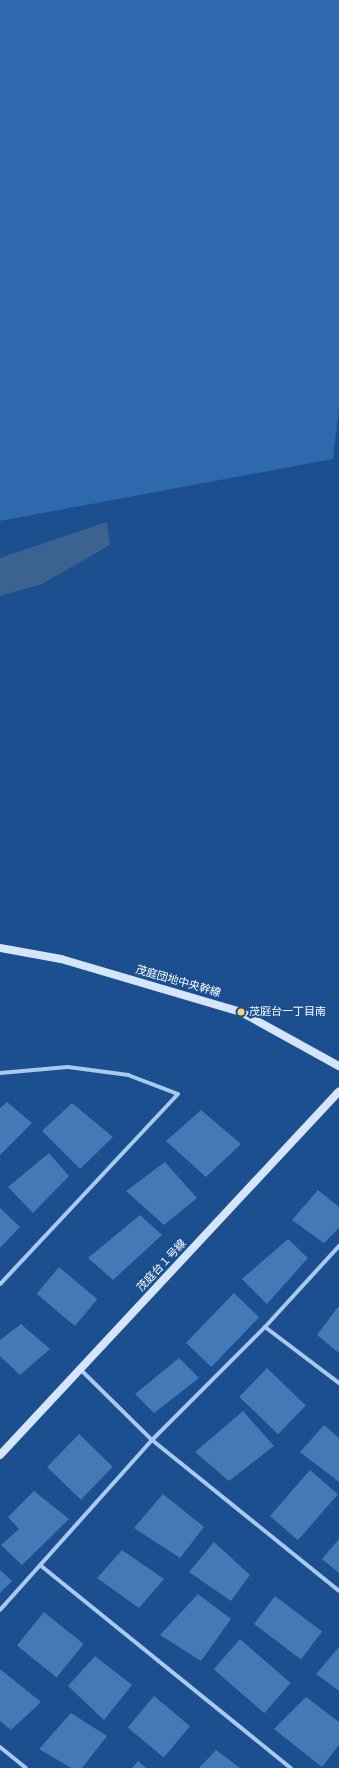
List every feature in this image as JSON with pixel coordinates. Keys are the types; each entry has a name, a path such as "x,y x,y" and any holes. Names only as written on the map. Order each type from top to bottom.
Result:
{"street":[{"name":"茂庭団地中央幹線","path":"0,948 61,959 241,1012 339,1066"},
{"path":"0,1073 68,1067 128,1075 178,1094 0,1284"},
{"name":"茂庭台１号線","path":"0,1455 82,1371 339,1091"},
{"path":"0,1610 152,1440 264,1327 339,1246"},
{"path":"264,1327 339,1383"},
{"path":"82,1371 152,1440 339,1591"},
{"path":"40,1565 291,1768"},
{"path":"0,1746 26,1768"}],"shaded area":[{"path":"0,0 339,0 339,409 333,459 0,521"},
{"path":"107,522 110,545 42,584 0,596 0,558"}],"building":[{"path":"7,1102 32,1123 0,1155 0,1108"},
{"path":"72,1103 113,1137 80,1169 42,1131"},
{"path":"201,1110 241,1144 206,1177 166,1141"},
{"path":"49,1153 69,1176 33,1213 8,1187"},
{"path":"165,1162 197,1198 164,1225 126,1191"},
{"path":"318,1190 339,1207 339,1228 324,1243 292,1220"},
{"path":"0,1208 20,1227 0,1248"},
{"path":"140,1215 162,1235 113,1280 88,1258"},
{"path":"288,1239 308,1258 267,1304 242,1279"},
{"path":"59,1267 97,1299 75,1326 37,1294"},
{"path":"234,1293 259,1317 211,1367 186,1343"},
{"path":"338,1307 339,1308 339,1353 317,1335"},
{"path":"21,1324 50,1349 20,1375 0,1356 0,1340"},
{"path":"179,1358 199,1378 154,1413 135,1394"},
{"path":"267,1368 306,1406 278,1434 239,1397"},
{"path":"243,1411 274,1446 229,1481 195,1452"},
{"path":"324,1425 339,1438 339,1482 300,1452"},
{"path":"79,1434 113,1467 81,1500 47,1467"},
{"path":"310,1470 338,1494 298,1540 270,1516"},
{"path":"34,1491 69,1519 22,1565 1,1545 19,1529 8,1517"},
{"path":"163,1494 204,1527 180,1558 134,1528"},
{"path":"339,1539 339,1573 322,1559"},
{"path":"214,1542 250,1575 231,1601 189,1572"},
{"path":"122,1550 164,1579 139,1608 97,1578"},
{"path":"0,1570 12,1581 0,1593"},
{"path":"198,1594 231,1619 201,1661 160,1635"},
{"path":"275,1596 322,1632 301,1659 254,1624"},
{"path":"44,1612 84,1644 57,1678 17,1645"},
{"path":"240,1639 291,1683 264,1713 214,1669"},
{"path":"339,1647 339,1691 316,1674"},
{"path":"95,1656 132,1685 104,1720 68,1686"},
{"path":"0,1669 41,1702 11,1730 0,1721"},
{"path":"154,1696 190,1726 164,1758 128,1727"},
{"path":"306,1697 339,1722 339,1745 322,1767 274,1729"},
{"path":"71,1713 107,1736 82,1768 71,1768 39,1749"},
{"path":"216,1750 240,1768 199,1768"},
{"path":"138,1761 146,1768 132,1768"}],"place":[{"name":"茂庭台一丁目南","path":"241,1012"}]}
